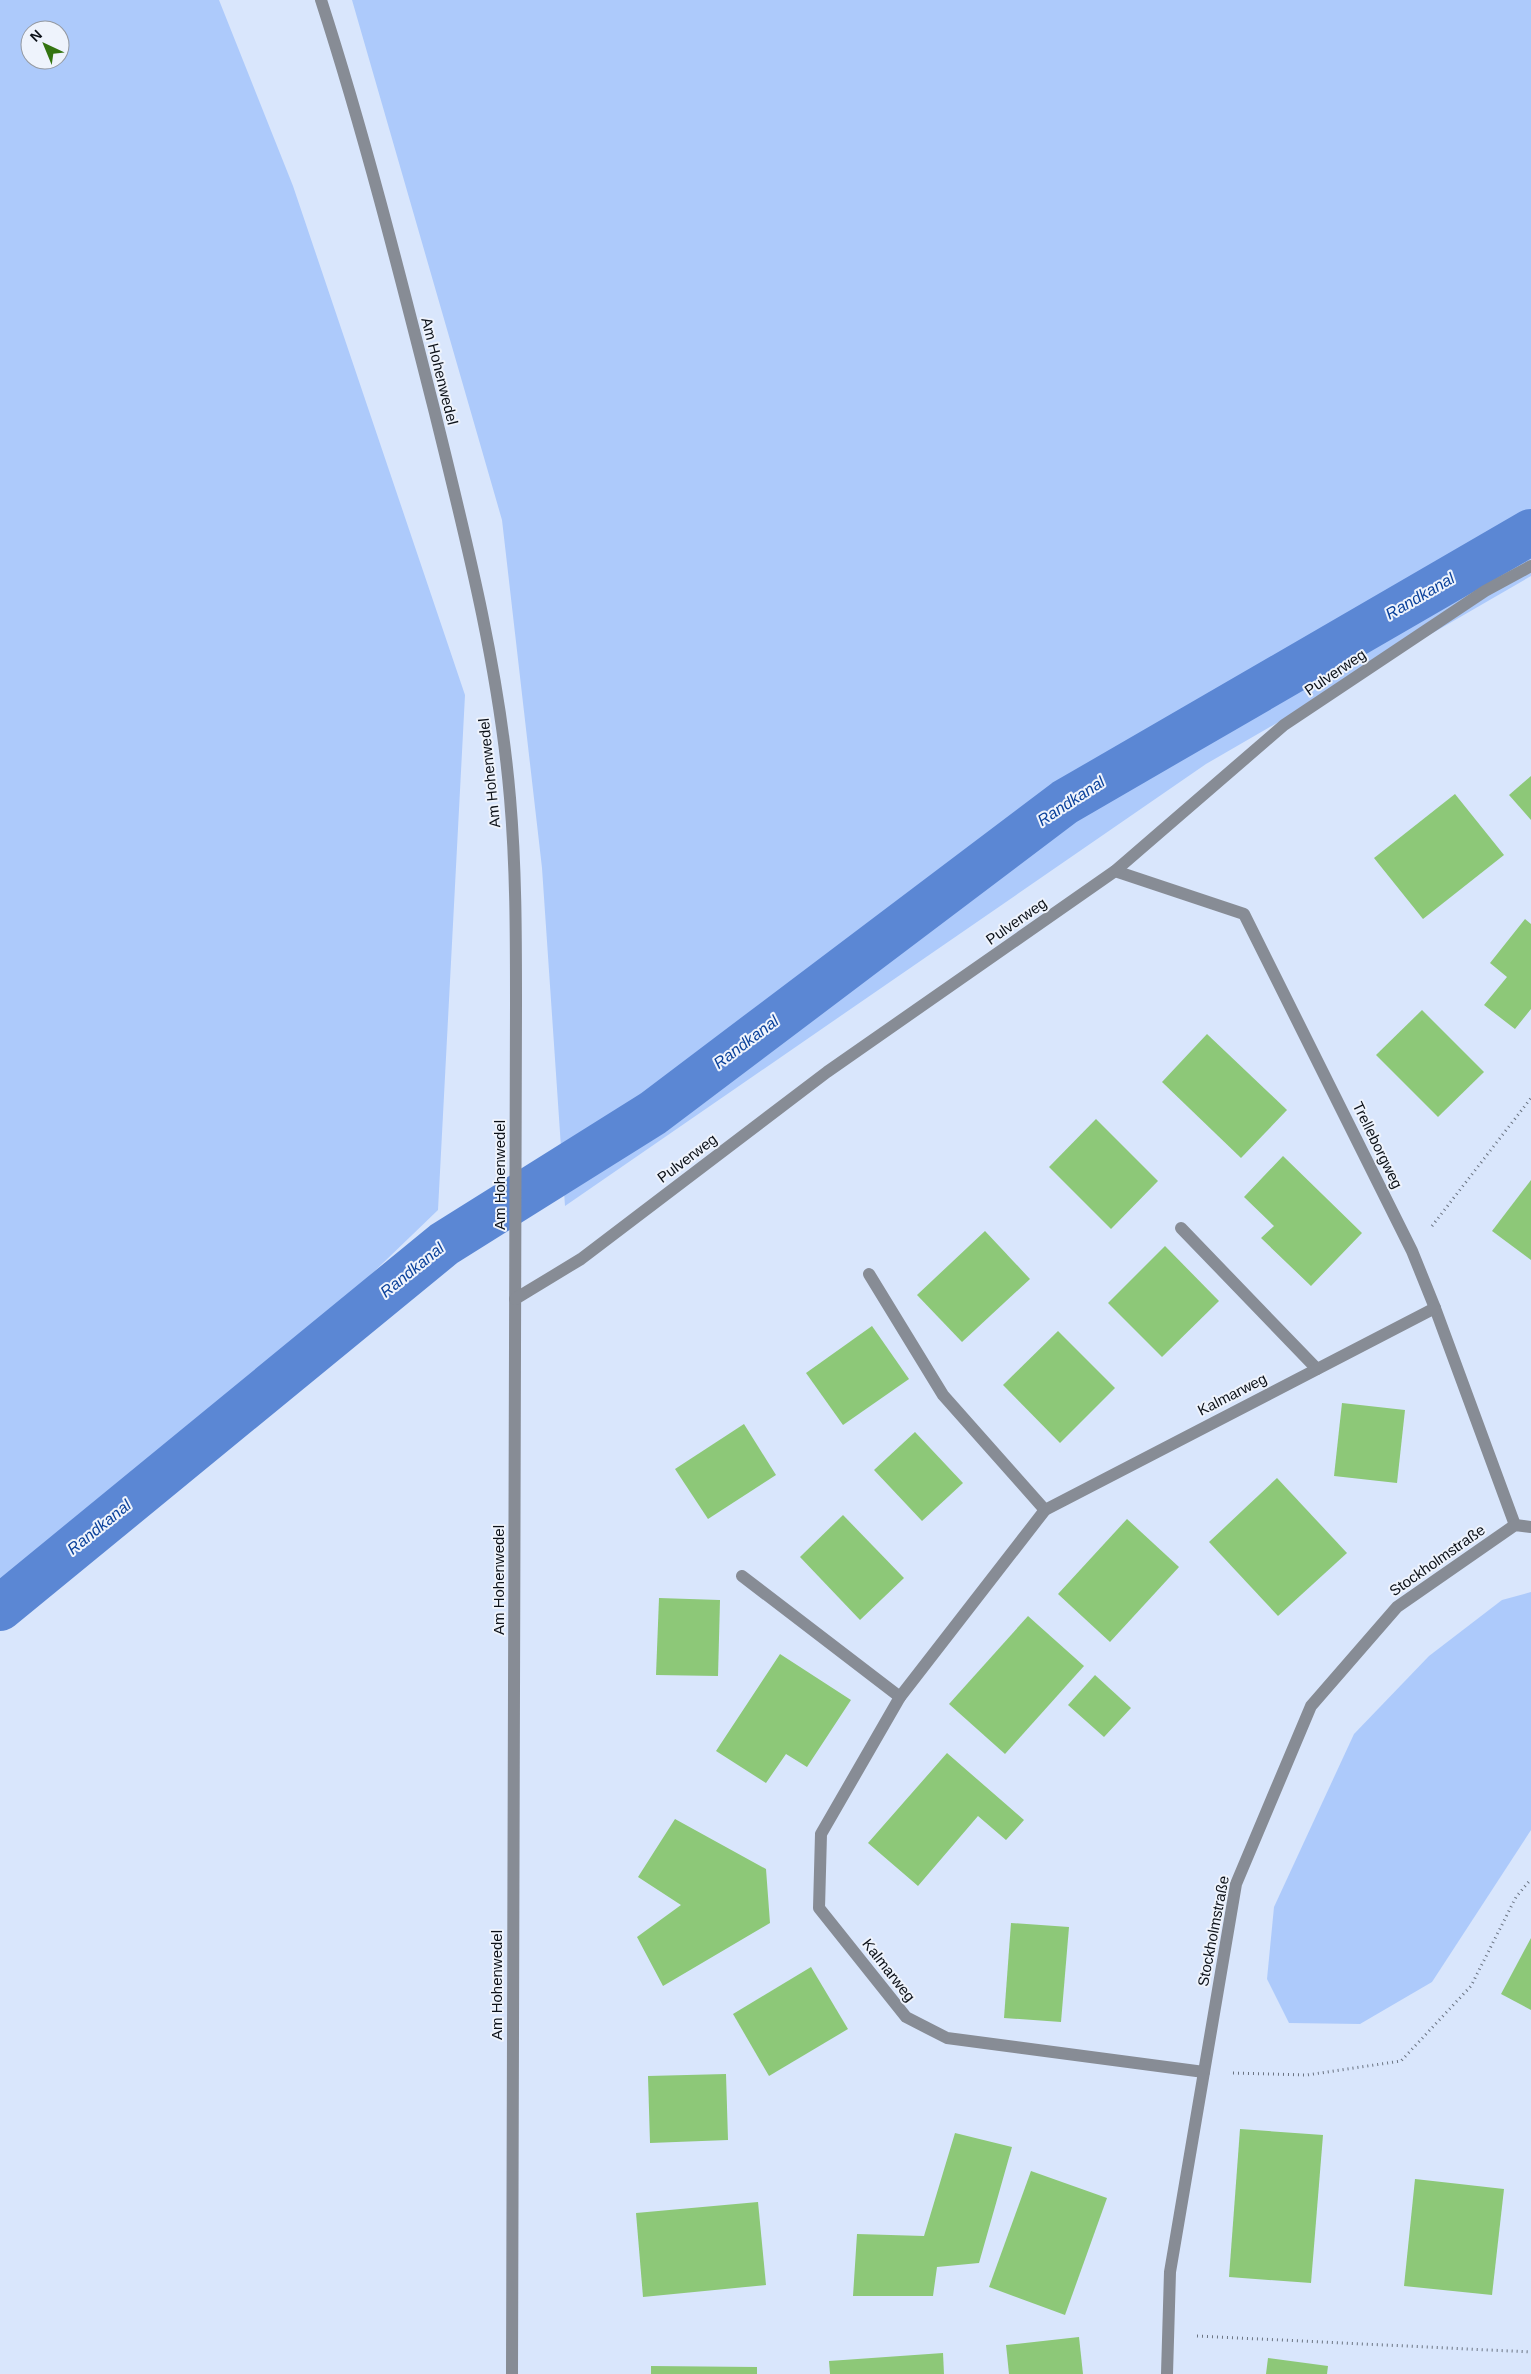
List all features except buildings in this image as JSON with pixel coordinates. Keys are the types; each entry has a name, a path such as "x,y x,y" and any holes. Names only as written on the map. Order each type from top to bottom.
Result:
{"street":[{"name":"Am Hohenwedel","path":"321,0 369,166 423,365 458,507 496,693 510,797 516,895 512,2374"},
{"name":"Pulverweg","path":"515,1299 581,1259 827,1072 1115,871 1284,725 1484,591 1531,566"},
{"name":"Trelleborgweg","path":"1115,871 1244,914 1412,1251 1515,1525"},
{"path":"1181,1228 1317,1369"},
{"path":"869,1274 943,1395 1045,1510"},
{"name":"Kalmarweg","path":"1204,2072 946,2038 906,2017 820,1908 821,1834 900,1697 1045,1510 1435,1308"},
{"path":"1515,1525 1531,1527"},
{"name":"Stockholmstraße","path":"1167,2374 1170,2272 1236,1884 1311,1706 1397,1607 1515,1525"},
{"path":"742,1576 900,1697"}],"path":[{"path":"1412,1251 1531,1098"},
{"path":"1204,2072 1307,2076 1401,2061 1471,1986 1516,1897 1531,1879"},
{"path":"1168,2334 1531,2352"}],"shaded area":[{"path":"0,0 219,0 293,186 465,695 438,1210 136,1501 0,1604"},
{"path":"352,0 1531,0 1531,576 1206,764 565,1206 542,868 502,520"},
{"path":"1531,1592 1531,1830 1432,1982 1360,2024 1289,2023 1267,1979 1274,1907 1354,1734 1429,1656 1502,1600"}],"waterway":[{"name":"Randkanal","path":"0,1608 444,1244 653,1113 1065,802 1531,532"}]}
